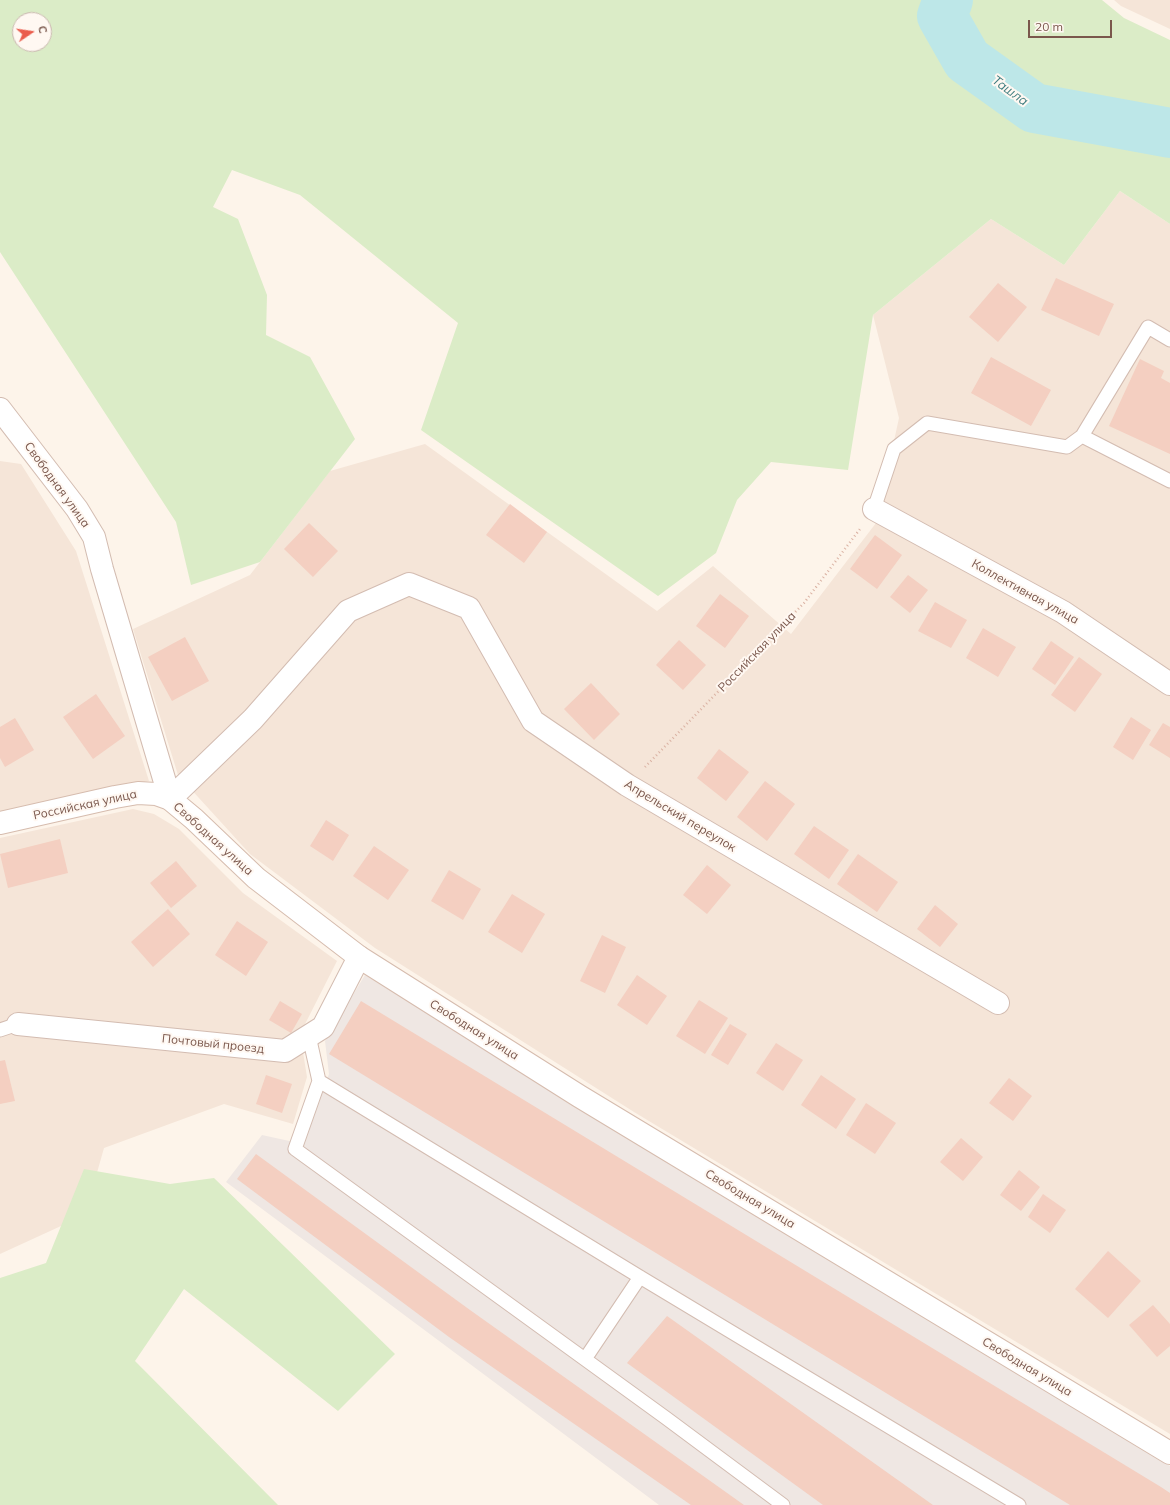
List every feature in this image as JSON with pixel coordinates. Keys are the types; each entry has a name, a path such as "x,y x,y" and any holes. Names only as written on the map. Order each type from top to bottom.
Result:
{"street":[{"name":"Свободная улица","path":"0,409 77,509 94,537 102,569 170,799 194,819 256,878 359,957 579,1096 1170,1454"},
{"name":"Коллективная улица","path":"874,510 1063,612 1170,684"},
{"name":"Апрельский переулок","path":"170,799 253,719 348,611 409,584 468,608 533,721 627,785 998,1003"},
{"name":"Российская улица","path":"0,823 138,793 156,794 170,799"},
{"name":"Почтовый проезд","path":"9,1027 285,1051 323,1027 359,957"}],"lane":[{"path":"874,510 894,449 927,423 1067,448 1082,436 1148,327 1170,340"},
{"path":"1082,436 1170,481"},
{"path":"309,1036 319,1081 295,1148 783,1505"},
{"path":"319,1081 640,1277 1019,1505"},
{"path":"585,1359 640,1277"}],"path":[{"name":"Российская улица","path":"627,785 804,603 874,510"}],"shaded area":[{"path":"1114,0 1170,0 1170,29 1121,6"},
{"path":"1120,191 1170,224 1170,1434 634,1112 375,948 250,854 178,775 133,629 250,575 330,471 425,444 657,611 713,566 791,634 876,523 899,418 873,315 991,219 1064,265"},
{"path":"0,461 21,464 76,551 149,781 0,815"},
{"path":"133,809 154,814 179,829 243,893 337,961 300,1034 307,1077 293,1124 224,1104 104,1148 85,1215 0,1254 0,838"},
{"path":"365,975 1170,1466 1170,1505 659,1505 226,1182 262,1135 303,1144 329,1074 325,1041"}],"green space":[{"path":"0,0 1102,0 1124,18 1170,40 1170,224 1120,191 1064,265 991,219 873,315 848,470 771,462 737,500 716,553 658,596 421,430 458,323 300,195 232,170 213,207 238,219 267,295 266,335 310,357 355,439 260,562 191,585 176,522 0,252"},
{"path":"84,1169 170,1184 214,1178 395,1354 338,1411 184,1289 135,1361 278,1505 0,1505 0,1278 46,1263"}],"building":[{"path":"1056,278 1114,304 1099,336 1041,310"},
{"path":"998,283 1027,307 998,342 969,317"},
{"path":"991,357 1051,390 1031,426 971,393"},
{"path":"1140,359 1164,371 1161,378 1170,383 1170,454 1109,426"},
{"path":"510,504 547,532 524,563 486,535"},
{"path":"309,523 338,551 313,577 284,549"},
{"path":"875,535 902,555 877,589 850,569"},
{"path":"908,575 928,590 910,613 890,597"},
{"path":"720,594 749,616 725,648 696,626"},
{"path":"935,602 967,620 951,648 918,631"},
{"path":"983,628 1016,647 998,677 966,658"},
{"path":"185,637 209,681 172,701 148,657"},
{"path":"679,640 706,665 683,690 656,665"},
{"path":"1051,641 1074,657 1055,685 1032,669"},
{"path":"1079,657 1102,674 1075,712 1051,695"},
{"path":"591,683 620,714 594,740 564,709"},
{"path":"96,694 125,736 93,759 63,717"},
{"path":"1131,717 1151,730 1133,760 1113,747"},
{"path":"15,718 34,750 5,767 0,758 0,727"},
{"path":"1163,723 1170,727 1170,758 1149,745"},
{"path":"719,749 749,772 726,801 697,778"},
{"path":"765,781 795,804 767,841 737,817"},
{"path":"326,820 349,835 333,861 310,846"},
{"path":"814,826 849,850 829,879 794,854"},
{"path":"60,839 68,873 8,888 0,854"},
{"path":"374,846 409,870 388,900 353,876"},
{"path":"858,854 898,882 877,912 837,884"},
{"path":"176,861 197,886 171,908 150,883"},
{"path":"707,865 731,885 707,914 683,895"},
{"path":"449,870 481,889 463,920 431,901"},
{"path":"512,894 545,914 522,953 488,932"},
{"path":"935,905 958,924 940,947 917,929"},
{"path":"168,909 190,934 153,967 131,942"},
{"path":"237,921 268,942 246,976 215,955"},
{"path":"602,935 626,947 605,993 580,981"},
{"path":"637,975 667,996 647,1025 617,1005"},
{"path":"699,1000 728,1018 705,1054 676,1036"},
{"path":"280,1001 302,1014 291,1033 269,1020"},
{"path":"361,1001 1161,1487 1170,1493 1170,1505 1070,1505 329,1054"},
{"path":"730,1024 747,1034 728,1065 711,1055"},
{"path":"776,1043 803,1060 783,1091 756,1073"},
{"path":"5,1060 15,1101 0,1104 0,1061"},
{"path":"266,1075 292,1084 282,1113 256,1104"},
{"path":"821,1075 856,1099 836,1129 801,1105"},
{"path":"1009,1078 1032,1096 1013,1121 989,1103"},
{"path":"866,1103 896,1123 875,1154 846,1135"},
{"path":"961,1138 983,1157 963,1181 940,1162"},
{"path":"256,1154 470,1310 744,1505 691,1505 449,1337 237,1179"},
{"path":"1019,1170 1040,1187 1021,1211 1000,1195"},
{"path":"1043,1194 1066,1210 1050,1233 1028,1217"},
{"path":"1108,1251 1141,1281 1108,1318 1075,1289"},
{"path":"1153,1305 1170,1324 1170,1346 1157,1357 1129,1325"},
{"path":"667,1316 933,1505 823,1505 627,1363"}],"waterway":[{"name":"Ташла","path":"948,0 942,16 967,60 1034,108 1170,133"}]}
